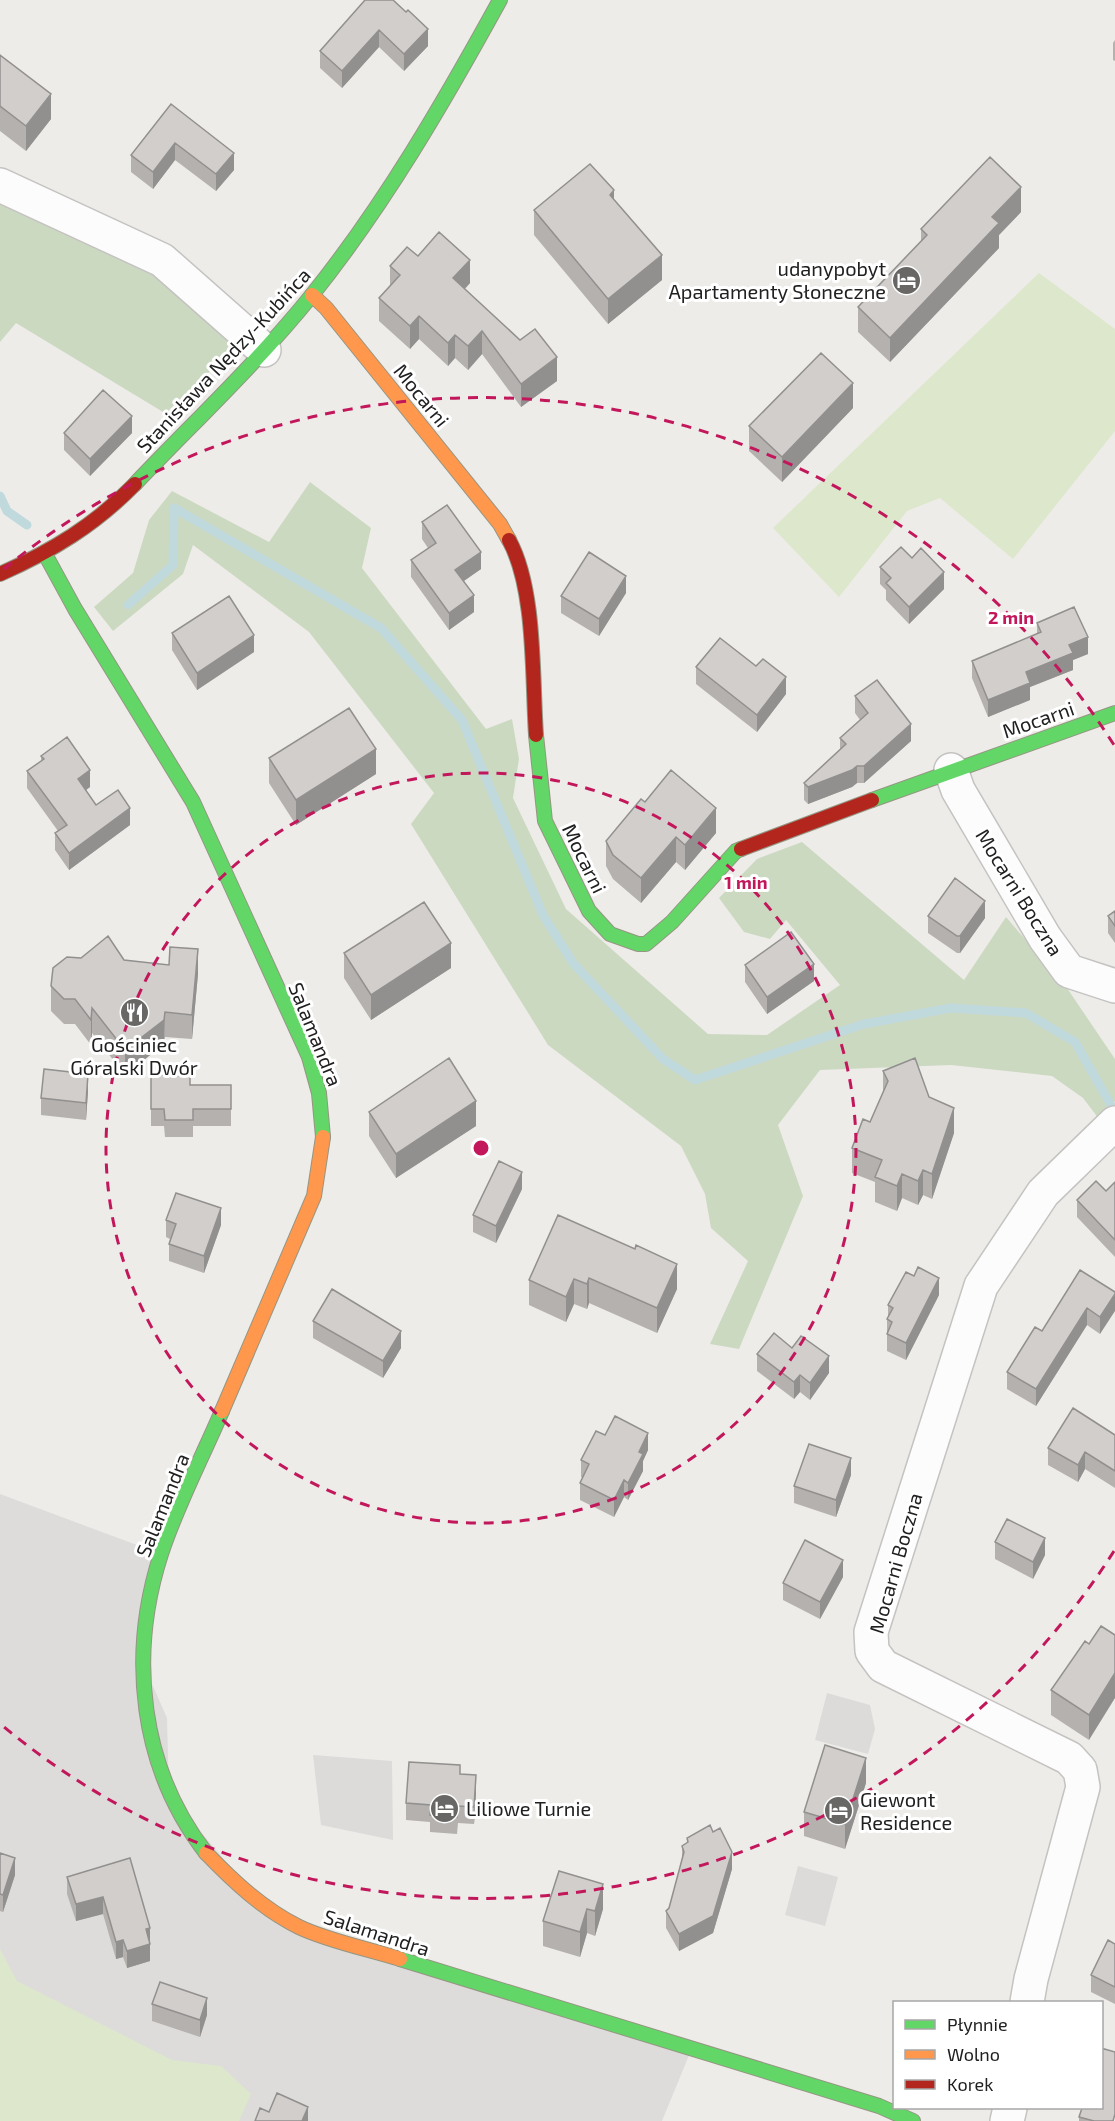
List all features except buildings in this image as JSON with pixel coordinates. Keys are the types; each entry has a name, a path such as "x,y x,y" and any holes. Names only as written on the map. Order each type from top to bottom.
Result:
{"street":[{"name":"Stanisława Nędzy-Kubińca","path":"0,574 45,554 76,535 116,503 264,350 312,296 370,216 444,99 500,0"},
{"path":"0,185 162,260 264,350"},
{"name":"Mocarni","path":"312,296 326,308 500,524 518,557 527,604 538,768 545,820 589,911 610,934 645,944 672,922 736,851 951,770 1115,713"},
{"name":"Salamandra","path":"45,554 70,601 193,802 309,1057 320,1085 323,1109 322,1164 314,1196 161,1554 151,1596 142,1660 145,1709 155,1753 174,1804 210,1859 236,1886 269,1912 301,1928 879,2106 913,2121"},
{"name":"Mocarni Boczna","path":"951,770 958,790 1045,938 1069,971 1115,987"},
{"name":"Mocarni Boczna","path":"1027,2001 1081,1797 1083,1786 1080,1770 1069,1758 883,1666 872,1651 871,1632 981,1286 1043,1193 1115,1123"}],"shaded area":[{"path":"0,1494 161,1554 142,1661 167,1718 169,1795 269,1912 692,2048 662,2121 0,2121"},
{"path":"827,1693 870,1705 875,1729 868,1754 815,1740"},
{"path":"313,1755 392,1761 393,1840 321,1825"},
{"path":"798,1866 838,1877 825,1926 785,1915"}],"green space":[{"path":"0,201 163,277 234,346 168,415 16,323 0,342"},
{"path":"1039,273 1115,329 1115,431 1013,559 940,498 907,511 839,597 773,528"},
{"path":"310,482 371,528 362,568 486,729 512,719 519,759 513,798 566,909 708,1034 767,1035 840,985 786,920 770,939 744,932 719,898 757,859 802,842 964,980 1006,917 1067,988 1115,1059 1115,1101 1099,1119 1083,1098 1052,1076 951,1065 820,1070 778,1125 803,1196 739,1349 710,1344 748,1261 711,1228 705,1194 681,1146 548,1045 411,824 434,793 309,632 193,545 183,574 113,631 94,607 133,573 149,520 172,491 269,542"},
{"path":"0,1949 17,1981 172,2060 221,2066 251,2094 239,2121 0,2121"}],"waterway":[{"path":"0,496 7,511 27,525"},
{"path":"128,605 173,565 174,508 381,628 462,720 543,915 573,963 663,1059 695,1080 864,1024 951,1008 1026,1013 1075,1042 1115,1112"}],"traffic: fast":[{"path":"135,484 270,344 339,260 412,152 500,0"},
{"path":"45,554 75,609 193,802 309,1057 319,1093 323,1137"},
{"path":"872,800 1115,713"},
{"path":"536,735 545,821 589,911 610,934 638,944 646,944 672,922 736,851 741,849"},
{"path":"206,1853 184,1820 166,1785 154,1748 146,1710 143,1671 145,1632 151,1593 161,1554 182,1500 222,1411"},
{"path":"400,1959 879,2106 913,2121"}],"traffic: slow":[{"path":"312,295 326,308 500,524 509,540"},
{"path":"222,1411 314,1196 323,1137"},
{"path":"206,1853 250,1894 286,1920 323,1936 400,1959"}],"traffic: jam":[{"path":"0,574 72,536 120,499 135,484"},
{"path":"509,540 518,560 528,608 536,735"},
{"path":"741,849 872,800"}],"place":[{"name":"udanypobyt Apartamenty Słoneczne","path":"907,280"},
{"name":"Gościniec Góralski Dwór","path":"134,1013"},
{"name":"Liliowe Turnie","path":"445,1808"},
{"name":"Giewont Residence","path":"839,1811"}]}
